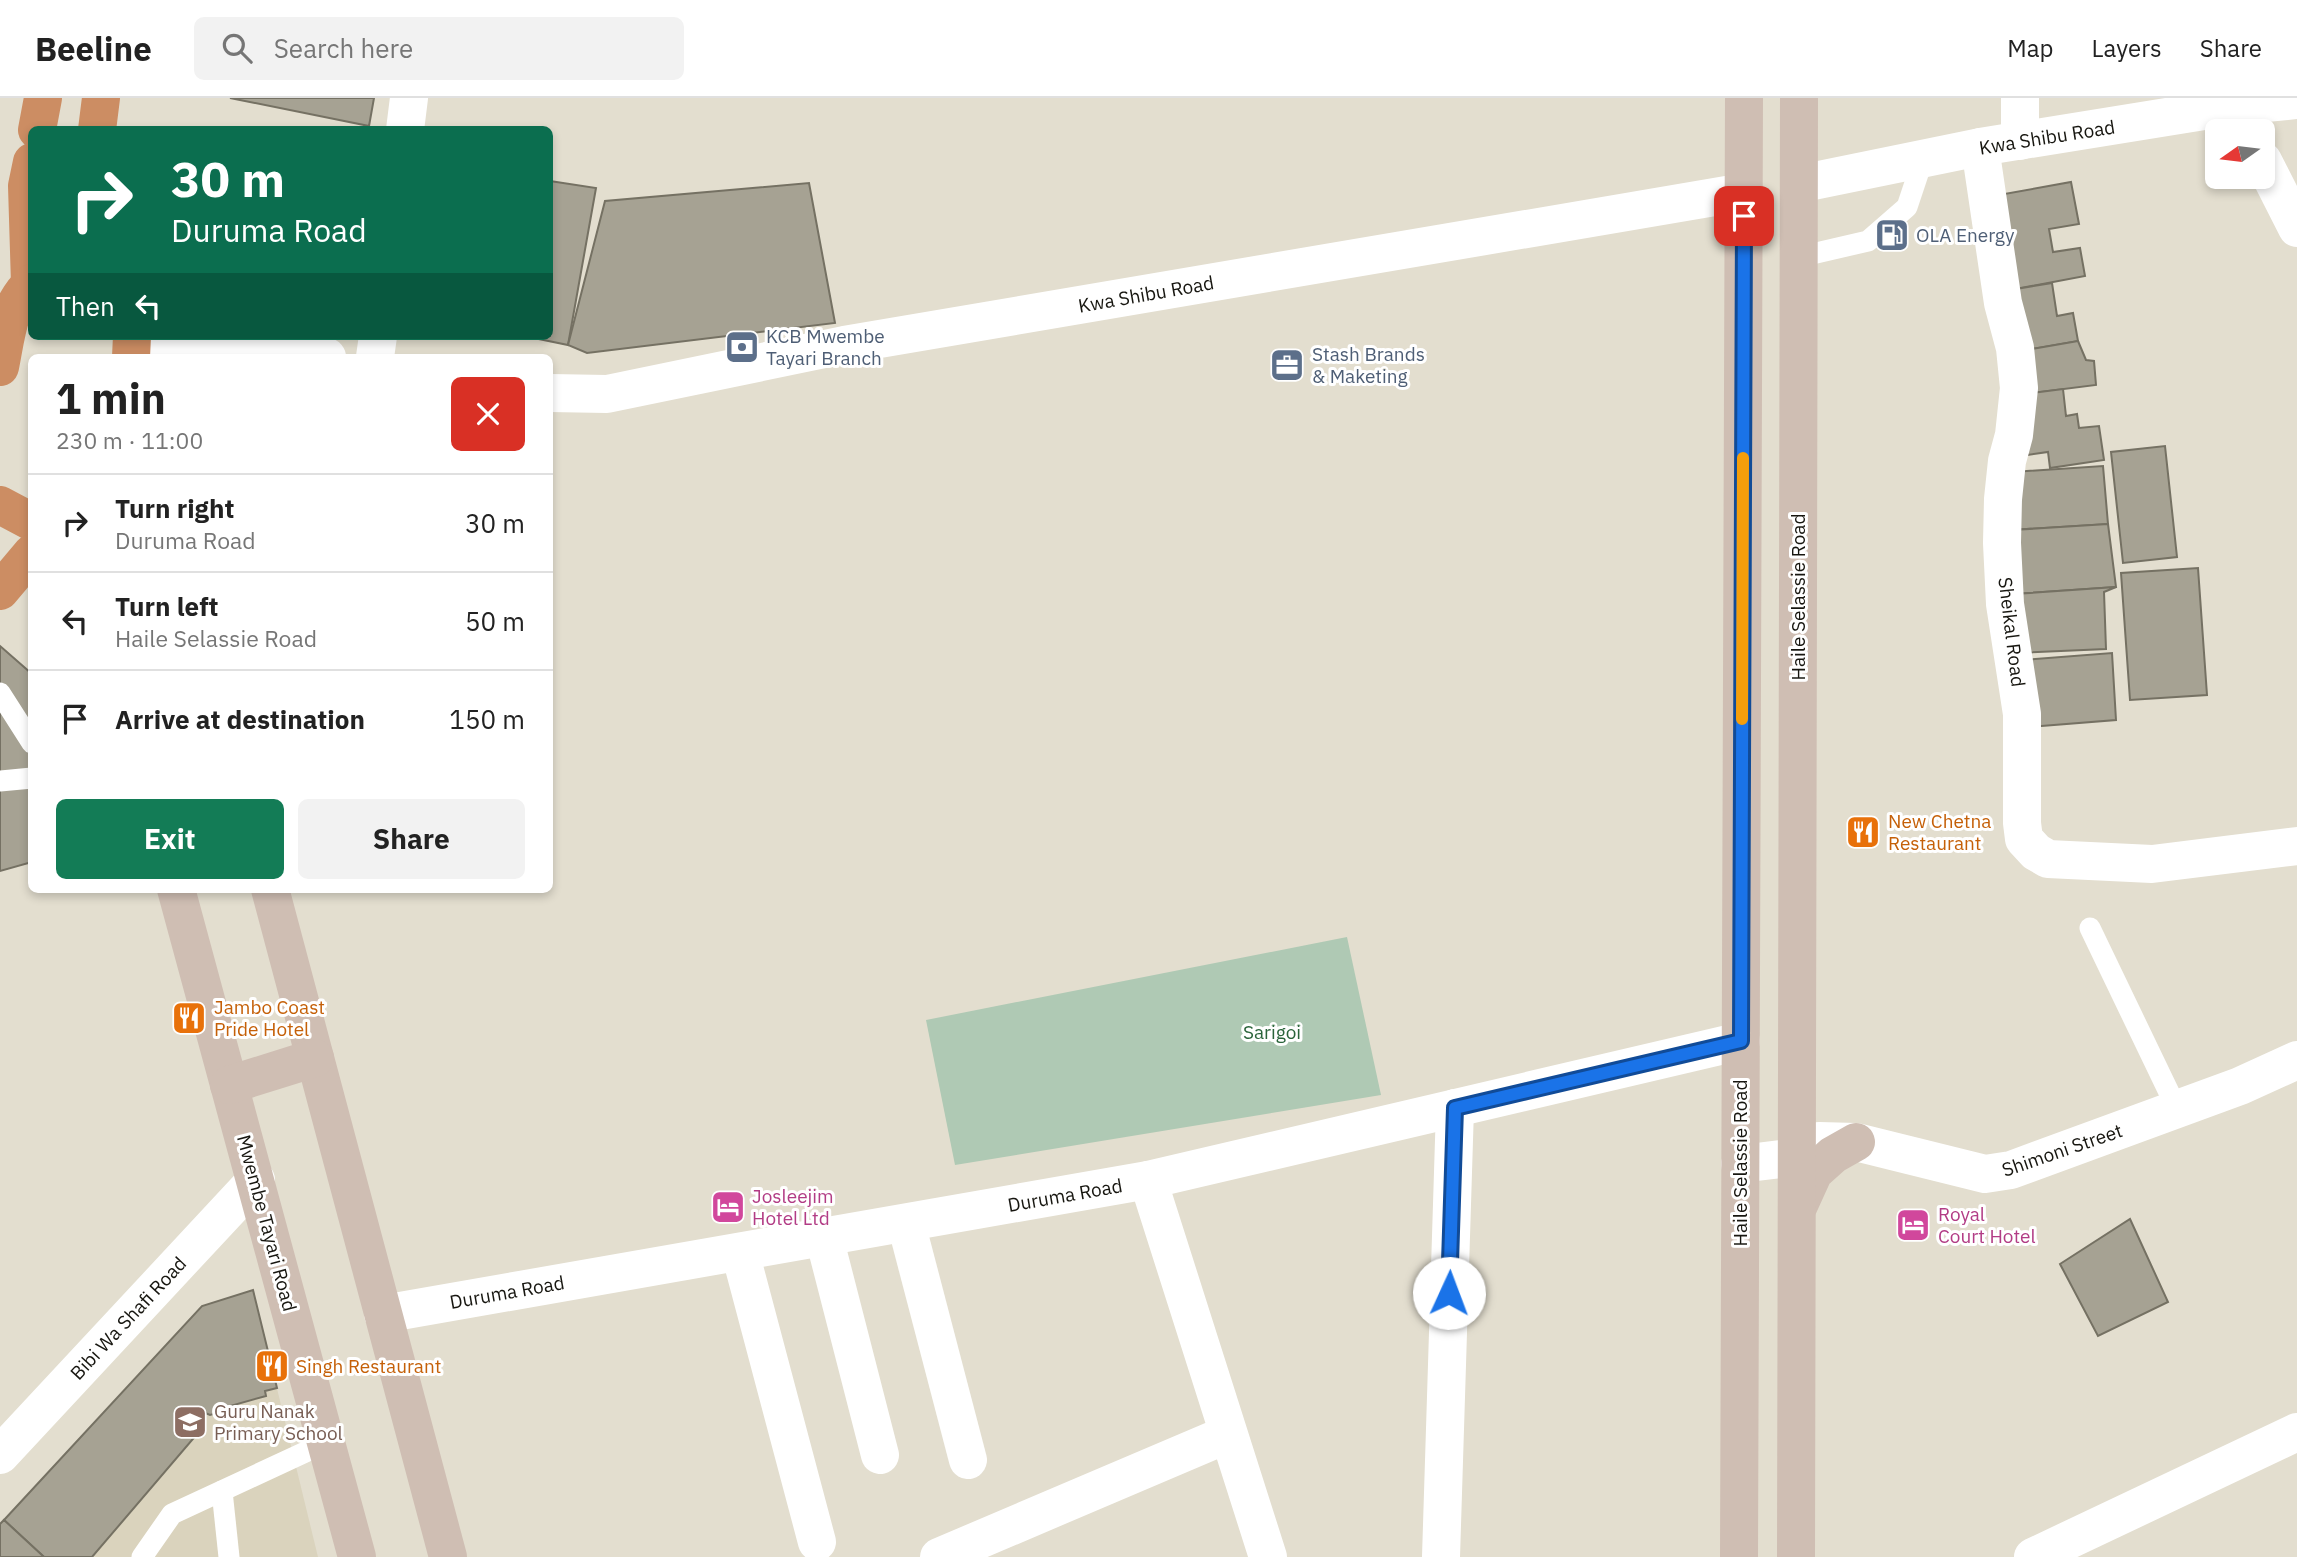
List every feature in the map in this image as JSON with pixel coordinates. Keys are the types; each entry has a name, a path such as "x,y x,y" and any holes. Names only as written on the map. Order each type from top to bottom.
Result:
{"highway":[{"path":"38,126 43,98"},
{"path":"97,126 101,98"},
{"path":"0,367 19,296 28,181"},
{"path":"0,505 28,520"},
{"path":"0,591 28,557"}],"street":[{"path":"406,126 409,98"},
{"name":"Haile Selassie Road","path":"1739,1557 1744,98"},
{"name":"Haile Selassie Road","path":"1796,1557 1799,98"},
{"path":"2020,98 2020,141"},
{"name":"Kwa Shibu Road","path":"1799,184 1980,147 2236,112 2297,100"},
{"name":"Sheikal Road","path":"1980,147 2003,303 2015,348 2019,388 2003,499 2003,543 2005,604 2022,714 2024,839 2036,852 2048,859 2152,864 2297,846"},
{"path":"2275,185 2297,228"},
{"name":"Kwa Shibu Road","path":"553,393 607,394 844,345 1744,192"},
{"path":"1744,263 1799,257"},
{"path":"132,345 278,354"},
{"name":"Mwembe Tayari Road","path":"177,893 357,1557"},
{"path":"271,893 448,1557"},
{"name":"Duruma Road","path":"383,1314 1148,1180 1741,1041"},
{"path":"229,1085 315,1058"},
{"name":"Shimoni Street","path":"1740,1164 1797,1157 1819,1142 1856,1142 1985,1174 2020,1167 2240,1086 2297,1060"},
{"path":"1441,1557 1455,1108"},
{"path":"1797,1210 1814,1172 1828,1159 1856,1142"},
{"name":"Bibi Wa Shafi Road","path":"0,1455 256,1180"},
{"path":"1148,1180 1268,1557"},
{"path":"905,1223 968,1460"},
{"path":"824,1237 880,1455"},
{"path":"740,1252 817,1542"},
{"path":"2033,1557 2297,1432"},
{"path":"939,1557 1228,1434"}],"lane":[{"path":"1799,257 1868,241 1907,207 1923,159"},
{"path":"0,694 28,737"},
{"path":"0,781 28,778"},
{"path":"2090,928 2176,1110"},
{"path":"142,1557 172,1514 327,1442"},
{"path":"222,1491 229,1557"}],"shaded area":[{"name":"Guru Nanak Primary School","path":"253,1290 318,1557 0,1557 0,1524 202,1306"}],"green space":[{"name":"Sarigoi","path":"1347,937 1381,1095 955,1165 926,1020"}],"building":[{"path":"230,98 374,98 369,126"},
{"path":"553,181 596,188 568,345 544,340 553,340"},
{"path":"2071,182 2079,224 2049,229 2053,252 2080,248 2085,276 2010,290 1993,196"},
{"path":"809,183 835,323 587,353 568,345 605,201"},
{"path":"2052,283 2057,316 2073,313 2078,341 2021,351 2010,290"},
{"path":"2078,341 2086,360 2094,361 2096,385 2025,394 2021,351"},
{"path":"2063,389 2066,416 2077,414 2079,428 2099,426 2104,460 2050,468 2048,452 2014,457 2025,394"},
{"path":"2165,446 2177,557 2123,563 2111,452"},
{"path":"2103,466 2108,524 2012,530 2013,472"},
{"path":"2108,524 2116,587 2014,594 2012,530"},
{"path":"2198,568 2207,695 2130,700 2121,573"},
{"path":"2116,587 2104,592 2106,649 2018,653 2014,594"},
{"path":"0,646 28,670 28,863 0,871"},
{"path":"2112,653 2116,720 2028,727 2023,660"},
{"path":"2130,1219 2168,1302 2098,1336 2060,1264"},
{"path":"253,1290 277,1388 265,1391 266,1396 230,1406 232,1409 210,1415 203,1412 192,1426 198,1433 92,1557 44,1557 4,1520 202,1306"},
{"path":"4,1520 44,1557 0,1557 0,1524"}],"slow traffic":[{"path":"1742,719 1743,458"}],"place":[{"name":"OLA Energy","path":"1892,235"},
{"name":"KCB Mwembe Tayari Branch","path":"742,347"},
{"name":"Stash Brands & Maketing","path":"1287,365"},
{"name":"New Chetna Restaurant","path":"1863,832"},
{"name":"Jambo Coast Pride Hotel","path":"189,1018"},
{"name":"Josleejim Hotel Ltd","path":"728,1207"},
{"name":"Royal Court Hotel","path":"1913,1225"},
{"name":"Singh Restaurant","path":"272,1366"},
{"name":"Guru Nanak Primary School","path":"190,1422"}],"route":[{"path":"1449,1293 1455,1108 1741,1041 1744,216"}]}
